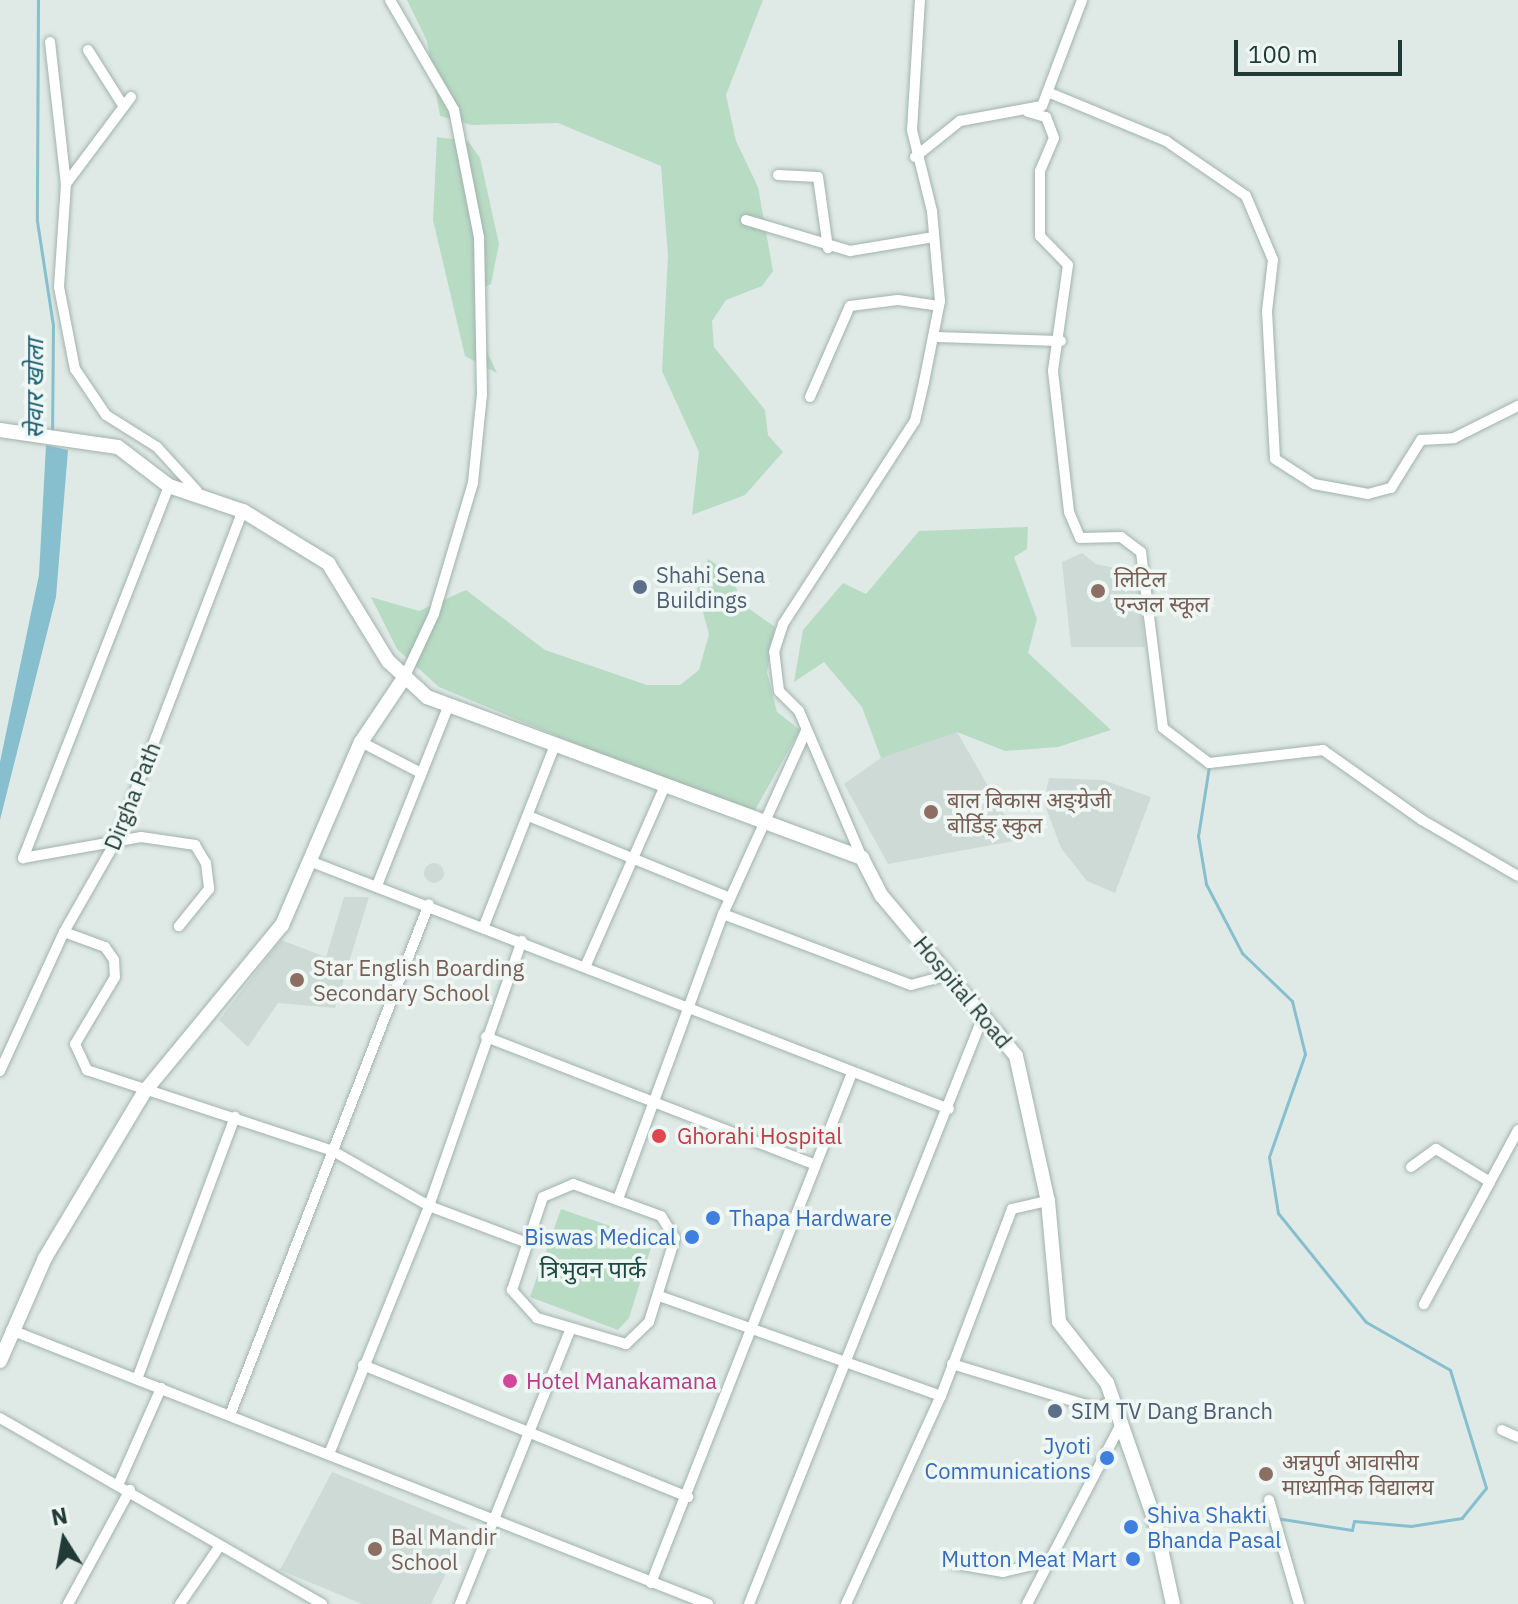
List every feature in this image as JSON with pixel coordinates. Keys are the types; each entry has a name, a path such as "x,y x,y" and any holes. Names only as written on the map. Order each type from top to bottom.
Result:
{"street":[{"path":"0,1361 11,1330 145,1091 251,969 312,862 361,742 404,678 434,614 473,483 482,394 479,237 454,110 390,0"},
{"path":"862,858 806,731 779,691 774,652 783,624 915,421 934,337 939,306 934,237 915,157 920,0"},
{"path":"1028,112 1050,93 1082,0"},
{"path":"50,42 66,184 57,272 75,369 106,415 157,447 197,491"},
{"path":"66,184 127,102 88,50"},
{"path":"1050,93 1166,141 1246,196 1273,260 1267,311 1275,459 1314,484 1368,494 1391,488 1421,440 1454,438 1518,406"},
{"path":"915,157 960,121 1028,112 1046,117 1054,138 1040,171 1040,236 1068,265 1061,341 1053,371 1074,532 1088,539 1121,537 1141,552 1163,728 1209,763 1323,750 1422,820 1518,876"},
{"path":"778,175 818,177 828,248"},
{"path":"746,220 828,248 934,237"},
{"path":"810,397 850,306 898,300 939,306"},
{"path":"934,337 1061,341"},
{"path":"7,431 118,447 169,486 197,491 243,511 328,563 404,678 449,705 664,788 862,858"},
{"path":"169,486 23,858 116,841 172,836 195,845 206,863 209,889 179,926"},
{"name":"Dirgha Path","path":"0,1071 64,932 116,841 243,511"},
{"path":"378,883 449,705"},
{"path":"618,1199 652,1098 723,914 806,731"},
{"path":"361,742 421,773"},
{"path":"484,926 531,817 555,745"},
{"path":"586,965 627,861 664,788"},
{"path":"531,817 627,861 730,898"},
{"name":"Hospital Road","path":"862,858 881,895 984,1014 1016,1056 1048,1201 1059,1322 1114,1401 1173,1604"},
{"path":"312,862 378,883 949,1109"},
{"path":"230,1415 429,904"},
{"path":"723,914 911,985 949,975"},
{"path":"64,932 105,947 114,960 115,977 75,1044 78,1056 102,1079 235,1117 333,1151 429,1206 525,1242"},
{"path":"329,1454 429,1206 522,941"},
{"path":"749,1604 849,1367 984,1014"},
{"path":"486,1037 652,1098 814,1164"},
{"path":"651,1583 688,1497 814,1164 852,1073"},
{"path":"137,1379 235,1117"},
{"path":"1424,1304 1518,1130"},
{"path":"1411,1167 1436,1149 1490,1182"},
{"path":"573,1184 618,1199 672,1228 676,1246 643,1333 626,1344 570,1330 516,1302 511,1283 525,1242 543,1197 557,1187 573,1184"},
{"path":"846,1604 941,1396 1012,1209 1048,1201"},
{"path":"659,1296 849,1367 941,1396"},
{"path":"11,1330 492,1516 693,1601 708,1604"},
{"path":"460,1604 527,1427 570,1330"},
{"path":"952,1364 1096,1408 1114,1401"},
{"path":"363,1365 527,1427 688,1497"},
{"path":"119,1483 161,1388"},
{"path":"0,1418 119,1483 219,1547 322,1604"},
{"path":"1027,1604 1122,1422"},
{"path":"1502,1430 1518,1437"},
{"path":"68,1604 130,1490"},
{"path":"1269,1500 1299,1604"},
{"path":"180,1604 219,1547"},
{"path":"951,1563 1003,1572 1049,1561"}],"shaded area":[{"path":"1082,553 1096,564 1138,573 1145,647 1071,647 1062,562"},
{"name":"बाल बिकास अङ्ग्रेजी बोर्डिङ् स्कुल","path":"957,732 1019,840 888,864 844,784 906,740"},
{"path":"1049,778 1103,780 1151,797 1115,893 1087,881 1061,848 1044,802"},
{"path":"434,863 441,866 444,873 441,880 434,883 427,880 424,873 427,866"},
{"name":"Star English Boarding Secondary School","path":"344,897 369,897 335,1008 278,1003 248,1047 219,1020 281,940 326,957"},
{"name":"Ghorahi Hospital","path":"659,1125 667,1128 670,1136 667,1144 659,1147 651,1144 648,1136 651,1128"},
{"name":"Bal Mandir School","path":"332,1472 468,1528 431,1604 362,1604 280,1570"}],"green space":[{"path":"407,0 763,0 726,95 736,141 758,187 773,271 762,286 726,300 712,321 714,347 765,410 768,435 783,452 745,495 692,515 699,452 662,371 668,256 661,166 558,123 471,125 440,116 427,41"},
{"path":"437,137 468,141 480,158 499,244 491,284 476,291 475,326 497,373 465,356 433,220"},
{"path":"1028,527 1027,549 1014,557 1037,619 1028,653 1111,730 1058,747 1005,751 957,732 881,758 862,707 824,662 794,682 803,630 843,583 866,594 919,531"},
{"path":"708,559 731,574 742,604 775,627 767,672 777,712 800,730 755,810 692,792 439,687 397,649 371,597 419,611 466,590 545,650 647,685 680,685 699,670 709,634 697,590"},
{"name":"त्रिभुवन पार्क","path":"561,1209 653,1241 629,1318 618,1330 530,1297"}],"water":[{"path":"46,445 68,450 56,597 0,820 0,762 39,575"}],"waterway":[{"name":"सेवार खोला","path":"38,0 37,221 53,325 52,431"},
{"name":"सेवार खोला","path":"30,685 35,666"},
{"path":"1209,766 1198,836 1206,884 1242,953 1292,1001 1305,1054 1269,1157 1278,1213 1366,1322 1450,1370 1486,1488 1462,1518 1411,1526 1354,1521 1352,1530 1250,1514"}],"place":[{"name":"Shahi Sena Buildings","path":"640,587"},
{"name":"लिटिल एन्जल स्कूल","path":"1098,591"},
{"name":"बाल बिकास अङ्ग्रेजी बोर्डिङ् स्कुल","path":"931,812"},
{"name":"Star English Boarding Secondary School","path":"297,980"},
{"name":"Ghorahi Hospital","path":"659,1136"},
{"name":"Thapa Hardware","path":"713,1218"},
{"name":"Biswas Medical","path":"692,1237"},
{"name":"Hotel Manakamana","path":"510,1381"},
{"name":"SIM TV Dang Branch","path":"1055,1411"},
{"name":"Jyoti Communications","path":"1107,1458"},
{"name":"अन्नपुर्ण आवासीय माध्यामिक विद्यालय","path":"1266,1474"},
{"name":"Shiva Shakti Bhanda Pasal","path":"1131,1527"},
{"name":"Bal Mandir School","path":"375,1549"},
{"name":"Mutton Meat Mart","path":"1133,1559"}],"district":[{"name":"त्रिभुवन पार्क","path":"593,1270"}]}
